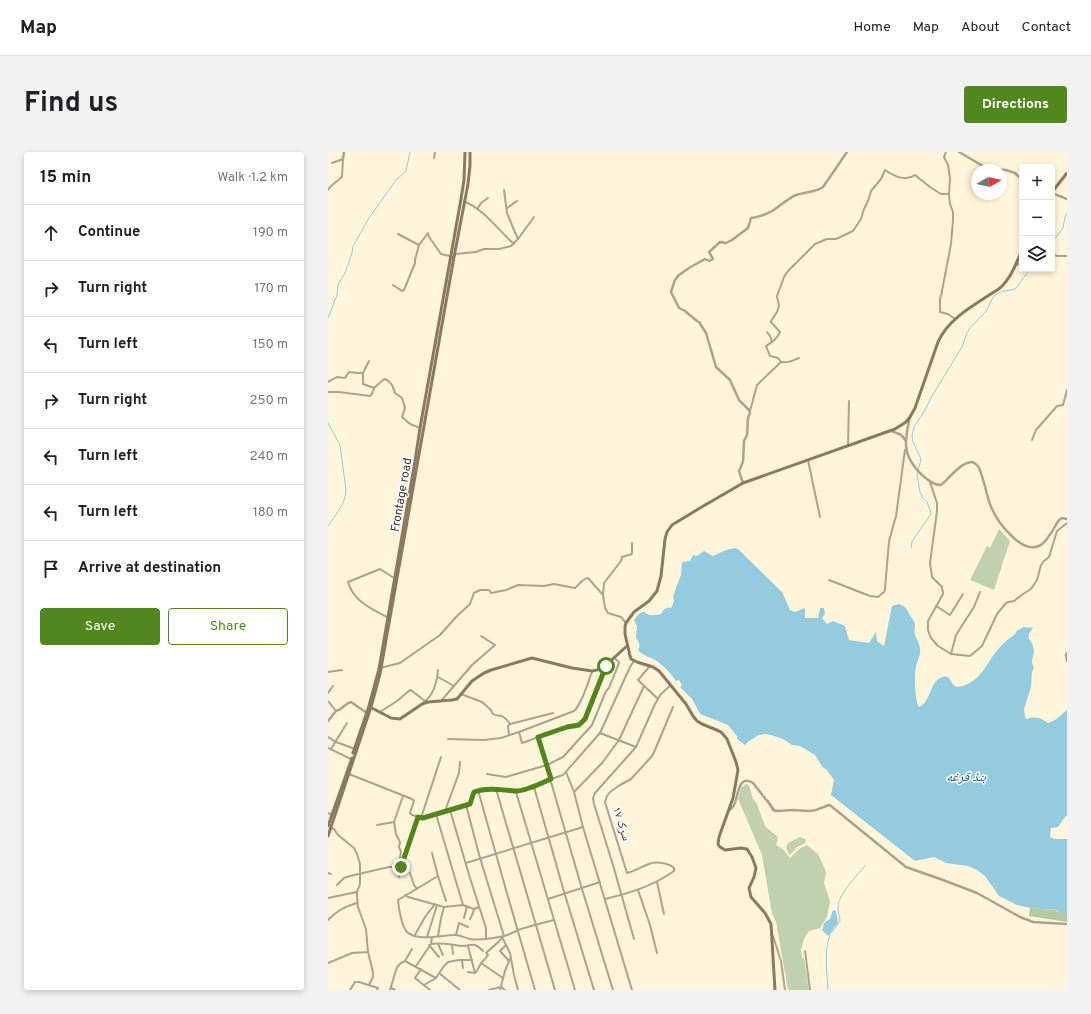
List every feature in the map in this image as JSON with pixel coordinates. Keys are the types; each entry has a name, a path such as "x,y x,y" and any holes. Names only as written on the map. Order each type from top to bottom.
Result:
{"main road":[{"path":"380,668 387,617 420,428 453,256 464,180 465,152"},
{"name":"Frontage road","path":"328,836 329,827 370,707 380,668 464,201 470,166 470,152"},
{"path":"1055,189 1067,173"},
{"path":"775,990 771,924 762,909 753,901 749,892 756,868 755,862 749,852 744,848 725,850 718,844 719,837 733,798 738,770 736,762 725,736 719,731 697,721 688,707 659,671 650,666 634,661 630,656 625,630 626,623 634,612 649,601 657,591 660,581 665,539 669,528 675,523 743,483 891,431 903,424 910,417 915,408 940,337 948,325 1003,285 1008,279 1019,258"},
{"path":"329,827 370,707 391,718 400,719 423,703 452,700 457,698 472,681 484,673 500,667 532,658 572,668 597,670 606,666 628,646"}],"street":[{"path":"328,190 342,177 344,152"},
{"path":"434,158 435,152"},
{"path":"750,413 739,400 730,380 720,369 716,367 704,329 699,322 686,311 679,308 671,292 675,280 688,268 705,259 710,261 713,259 708,252 720,242 726,243 745,230 749,225 750,218 771,211 795,195 823,187 847,152"},
{"path":"946,152 944,157 948,165 950,178 950,204 954,212 951,244 940,299 940,312 948,314 955,319"},
{"path":"959,152 988,169 1006,170 1019,177"},
{"path":"332,163 343,160"},
{"path":"799,358 791,362 781,362 778,358 770,356 766,346 772,342 780,332 771,322 779,306 777,296 784,277 791,268 815,244 827,239 836,239 853,231 862,219 871,191 881,179 885,170 898,178 908,178 915,175 941,194 949,194"},
{"path":"504,190 508,217 518,239"},
{"path":"1055,194 1067,199"},
{"path":"478,208 481,203 488,198"},
{"path":"464,201 478,208 514,244"},
{"path":"507,208 517,201"},
{"path":"393,285 402,291 403,290 415,262 419,245 428,233 429,237 441,254 453,256 484,249 506,248 514,244 534,217"},
{"path":"398,234 419,245"},
{"path":"1055,255 1067,256"},
{"path":"766,332 770,336 772,342"},
{"path":"369,361 363,373 362,384 374,388"},
{"path":"743,483 739,471 743,462 744,441 747,435 748,418 757,385 781,362"},
{"path":"328,382 337,378 345,378 349,372 363,373"},
{"path":"328,392 370,396 374,388 383,380 388,380 394,386 395,393 402,398 404,408 402,417 410,424 420,428"},
{"path":"1032,440 1036,430 1045,419 1057,406 1063,406 1067,390"},
{"path":"848,446 849,401"},
{"path":"829,580 870,596 878,597 884,592 889,541 896,516 906,444 906,433 910,417"},
{"path":"891,431 898,433 903,437 906,444"},
{"path":"905,450 916,469 930,482 936,485 941,485 963,464 973,462 979,467 992,511 1012,538 1021,544 1030,547 1038,547 1044,543 1059,520 1062,518 1067,519"},
{"path":"808,460 820,517"},
{"path":"930,482 937,503 930,563 932,577 942,587 943,594 928,622 928,630 931,638 938,646 951,654 970,656 982,646 997,614 1006,603 1014,601 1031,588 1037,580 1041,565 1049,557 1057,531 1067,523"},
{"path":"626,623 621,617 608,613 605,608 603,595 604,583 621,561 622,557 632,554 632,543"},
{"path":"387,617 361,602 348,585 348,582 380,569 394,578"},
{"path":"380,668 400,664 433,641 470,604 474,592 480,590 488,590 491,593 506,590 518,584 544,586 554,584 575,588 587,578 603,595"},
{"path":"951,654 956,635 974,607 980,592"},
{"path":"936,606 950,615 963,594"},
{"path":"440,701 472,666 496,645 481,636"},
{"path":"1067,653 1067,661"},
{"path":"487,774 506,777 547,765 563,757 592,725 619,662 614,658"},
{"path":"347,773 414,801 410,813 423,818 470,804 474,792 478,790 496,789 516,792 534,787 563,775 600,733 634,661"},
{"path":"518,732 522,743 567,727 579,725 585,719 606,666"},
{"path":"650,666 638,680 658,699"},
{"path":"328,672 342,670"},
{"path":"380,712 410,690 423,703 432,693 438,677 438,670"},
{"path":"448,739 484,740 501,738 574,711 577,708 592,670"},
{"path":"438,677 454,686"},
{"path":"634,939 593,798 595,793 636,747 660,695 671,685"},
{"path":"328,693 333,686"},
{"path":"574,792 602,763 619,740 644,686"},
{"path":"460,694 482,702 491,710 492,713 502,716 510,724"},
{"path":"328,701 336,711"},
{"path":"328,721 336,711 339,711 344,705 351,702 367,713"},
{"name":"سرک ۱۷","path":"657,882 674,871 674,868 670,865 650,863 638,870 627,873 605,802 610,792 631,780 652,756 656,750 673,707"},
{"path":"510,724 553,712"},
{"path":"331,749 347,723"},
{"path":"509,735 508,726 510,724"},
{"path":"600,733 636,747"},
{"path":"328,737 336,742 355,749"},
{"path":"538,737 612,990"},
{"path":"328,748 352,758"},
{"path":"399,877 441,757"},
{"path":"446,811 459,773 460,762"},
{"path":"566,772 574,792 632,990"},
{"path":"728,812 734,805 739,788 746,781 753,783 776,811 810,811 829,805 906,867 977,894 1020,917 1033,922 1067,924"},
{"path":"534,787 594,990"},
{"path":"496,789 555,990"},
{"path":"478,790 535,990"},
{"path":"516,792 574,990"},
{"path":"398,868 401,852 399,847 400,842 396,834 394,822 403,796"},
{"path":"466,805 502,937 510,953 518,990"},
{"path":"450,810 486,928 486,939"},
{"path":"328,813 332,815"},
{"path":"436,814 463,905"},
{"path":"377,825 394,822"},
{"path":"329,827 334,829 338,835 354,848 360,864 360,884 357,892 357,903 366,929 368,952 373,972 369,985"},
{"path":"466,863 584,827"},
{"path":"432,853 446,902"},
{"path":"337,885 344,878 360,874 389,867 401,869"},
{"path":"410,873 417,889"},
{"path":"438,876 398,900 400,913 406,931 409,934 427,937 456,935 472,939 486,939 502,937 518,930 554,920"},
{"path":"548,900 600,882"},
{"path":"605,899 638,890 657,882 664,914"},
{"path":"638,890 657,953"},
{"path":"328,898 357,892"},
{"path":"405,895 444,907 463,905 474,909 480,907"},
{"path":"328,920 339,910 357,903"},
{"path":"415,936 425,917 436,905"},
{"path":"427,937 436,905"},
{"path":"464,918 467,906"},
{"path":"438,936 444,907"},
{"path":"470,919 474,909"},
{"path":"456,935 460,924 468,928"},
{"path":"772,935 781,961 785,990"},
{"path":"416,966 430,944 432,937"},
{"path":"468,972 477,971 481,963 488,955 486,953 502,937"},
{"path":"430,944 436,943 468,946 473,944 483,951"},
{"path":"430,944 439,958"},
{"path":"438,944 443,955"},
{"path":"452,945 453,954"},
{"path":"506,945 500,951 509,961"},
{"path":"468,946 475,972"},
{"path":"395,990 390,989 397,967 405,961 412,949"},
{"path":"805,951 810,990"},
{"path":"328,963 352,952 368,952"},
{"path":"501,989 510,958"},
{"path":"462,960 463,968"},
{"path":"424,985 436,978 448,962 472,960"},
{"path":"405,961 421,968 436,978"},
{"path":"481,963 503,978"},
{"path":"421,968 415,978 430,990"},
{"path":"439,973 460,990"},
{"path":"350,990 355,982 378,988 377,990"},
{"path":"489,990 505,990"}],"green space":[{"path":"999,529 1010,541 994,590 970,580 987,546 990,548"},
{"path":"746,784 749,785 753,799 757,804 765,826 778,837 776,845 783,849 790,858 799,849 807,845 818,854 825,869 826,873 824,883 830,901 827,917 820,928 809,931 804,939 801,950 809,990 788,990 776,922 772,914 762,855 738,799 741,788"},
{"path":"800,837 806,841 789,855 786,847 788,843"},
{"path":"1030,908 1055,910 1060,913 1067,913 1067,922 1029,916"}],"water":[{"name":"بندٔ قرغه","path":"735,548 739,550 782,592 790,610 795,612 805,608 805,618 818,618 820,608 824,608 825,614 822,618 827,624 833,621 845,626 849,640 869,643 876,632 877,641 884,646 892,606 899,604 905,607 915,623 915,635 920,647 920,654 915,670 916,694 919,707 926,701 934,684 940,678 948,677 955,686 958,687 970,683 980,674 995,652 1014,635 1017,630 1023,627 1033,628 1030,632 1029,639 1034,649 1032,662 1034,668 1032,672 1031,687 1024,709 1025,717 1027,719 1038,718 1048,723 1056,719 1067,710 1067,816 1058,827 1051,828 1050,837 1054,839 1067,839 1067,913 1060,913 1056,910 1030,908 1017,905 999,896 985,876 968,866 946,863 934,857 915,861 831,795 834,780 826,769 823,768 815,755 800,746 792,745 783,739 765,734 759,735 745,745 737,739 737,736 728,725 700,714 692,699 680,687 682,685 679,680 676,681 661,664 638,650 639,644 636,638 637,626 634,620 641,612 650,615 658,615 661,614 666,608 671,608 674,601 673,596 681,575 682,562 690,561 693,555 697,556 704,551 713,556"},
{"path":"833,910 836,911 838,923 828,936 822,930 824,923 830,919"}],"waterway":[{"path":"328,318 337,295 338,285 345,273 353,246 369,218 396,180 406,171 410,152"},
{"path":"1055,238 1063,228 1067,213"},
{"path":"911,548 912,542 931,514 927,502 920,492 917,475 921,459 913,442 912,436 914,427 962,347 970,328 987,310 995,295 1000,292 1015,289 1028,272"},
{"path":"328,423 340,445 346,490 346,495 342,505 328,526"},
{"path":"828,990 826,961 827,947 831,932 840,921 838,910 839,903 848,886 865,866"}],"route":[{"path":"401,867 418,817 423,818 470,804 474,792 478,790 496,789 511,790 516,792 534,787 551,779 538,737 567,727 579,725 585,719 606,666"}]}
